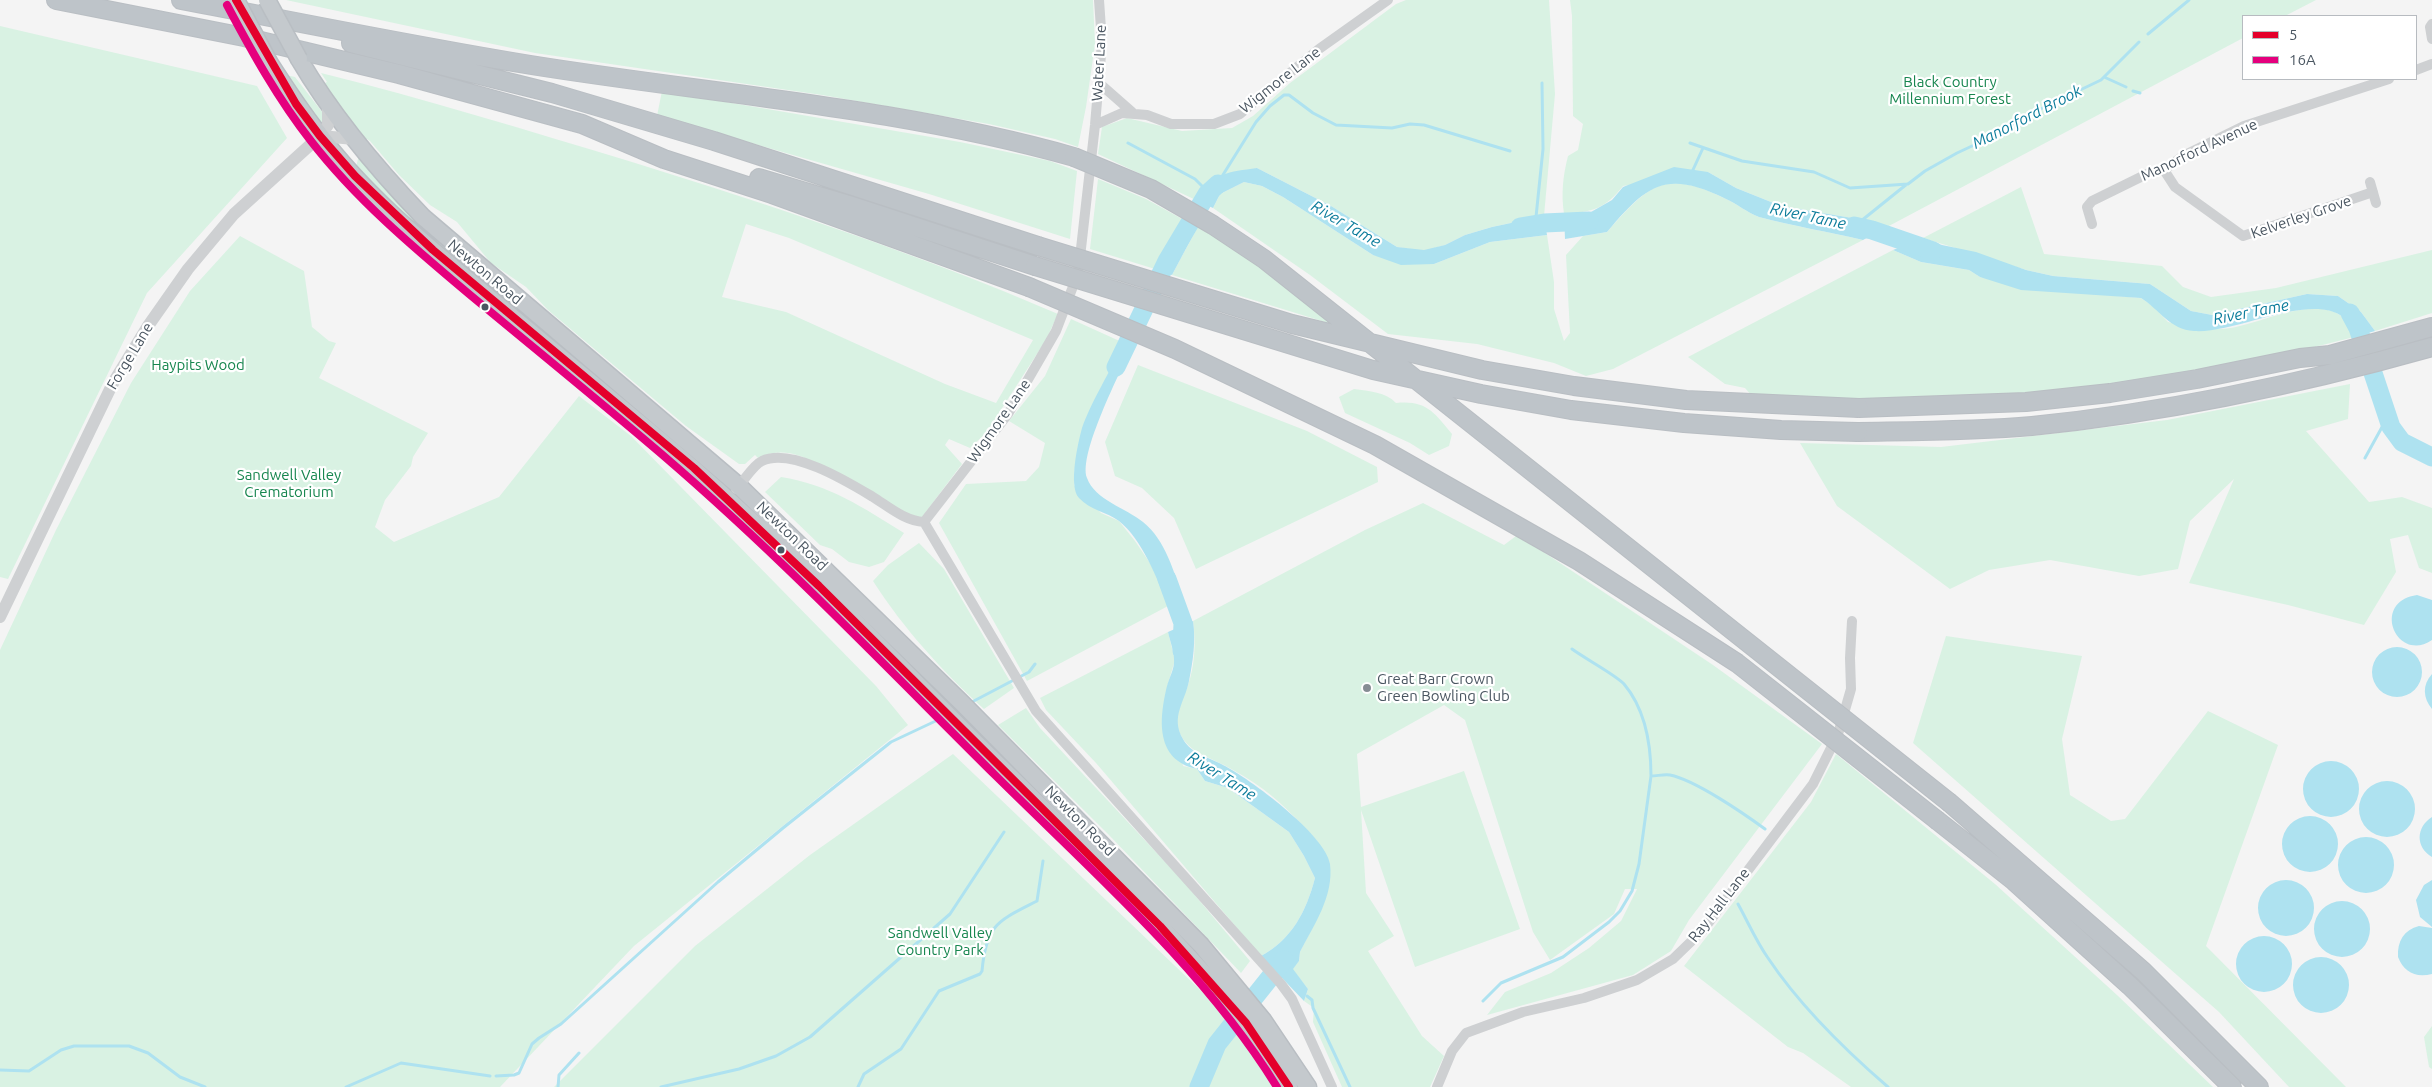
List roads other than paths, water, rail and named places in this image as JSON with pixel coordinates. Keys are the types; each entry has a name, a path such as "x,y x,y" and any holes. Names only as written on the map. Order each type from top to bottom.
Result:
{"highway":[{"path":"56,0 244,38 399,74 849,205 1035,266 1372,370 1481,394 1572,410 1684,424 1781,430 1858,432 2021,426 2118,415 2212,400 2337,373 2432,346"},
{"path":"173,0 552,93 714,141 1038,246 1292,324 1482,370 1574,386 1686,400 1858,408 2017,402 2110,393 2197,379 2300,358 2330,355 2432,327"},
{"path":"181,0 530,65 772,98 1005,138 1074,157 1151,189 1213,225 1264,259 1950,803 2142,970 2259,1087"},
{"name":"Newton Road","path":"236,0 269,62 320,136 352,173 417,237 652,433 727,500 821,588 981,748 1095,858 1189,956 1230,992"},
{"name":"Newton Road","path":"267,0 310,77 328,104 399,192 444,237 739,486 962,703 1201,945 1230,992 1308,1087"},
{"path":"596,130 664,159 781,198 1029,287 1175,349 1375,445 1579,561 1736,663 2014,881 2115,972 2232,1087"},
{"path":"444,237 468,266 518,310 522,326"},
{"name":"Newton Road","path":"1257,1026 1289,1087"}],"street":[{"name":"Water Lane","path":"1095,125 1102,42 1099,0"},
{"name":"Wigmore Lane","path":"1099,83 1132,112 1171,124 1214,124 1240,114 1319,49 1388,0"},
{"path":"2432,24 2430,27 2432,39"},
{"path":"2417,70 2432,64"},
{"name":"Manorford Avenue","path":"2092,224 2087,206 2092,201 2151,172 2164,170 2183,156 2244,126 2386,80"},
{"name":"Forge Lane","path":"0,617 113,384 148,326 188,269 234,214 320,136 328,125 328,104"},
{"path":"1095,125 1115,115 1132,112"},
{"name":"Wigmore Lane","path":"924,522 1008,414 1056,331 1080,266 1095,125"},
{"path":"320,136 355,139"},
{"name":"Kelverley Grove","path":"2164,170 2175,187 2243,236 2371,187 2376,203"},
{"path":"727,500 760,462 775,456 800,461 855,487 912,521 924,522 1036,711 1281,984 1292,999 1332,1087"},
{"name":"Ray Hall Lane","path":"1437,1087 1452,1051 1466,1032 1523,1012 1584,998 1637,980 1673,958 1703,930 1813,784 1838,734 1851,688 1852,621"}],"water":[{"path":"1674,167 1708,172 1736,188 1781,206 1858,219 1887,227 1863,240 1759,217 1705,190 1687,185 1672,184 1646,193 1607,232 1565,239 1564,214 1591,212 1612,200 1623,187"},
{"path":"1257,168 1331,206 1397,247 1424,250 1445,245 1465,235 1492,227 1544,216 1547,235 1490,242 1434,264 1401,265 1373,255 1283,197 1262,186 1244,182 1220,194 1213,208 1198,201 1209,184 1222,175"},
{"path":"1184,220 1198,226 1172,275 1155,269"},
{"path":"1923,238 1942,245 1976,252 2026,270 2053,276 2150,284 2191,311 2212,315 2307,294 2338,296 2361,312 2375,331 2354,337 2343,317 2329,311 2312,309 2292,311 2230,327 2211,330 2186,330 2171,323 2141,298 2021,290 1980,277 1969,270 1921,262 1893,250"},
{"path":"1124,343 1132,346 1094,432 1086,466 1087,478 1091,486 1104,498 1136,517 1151,529 1163,547 1183,599 1168,606 1148,560 1135,538 1119,521 1083,502 1076,492 1074,484 1075,464 1082,428 1096,396"},
{"path":"2417,595 2432,600 2432,640 2419,645 2408,644 2399,638 2394,629 2392,619 2395,608 2403,600"},
{"path":"1193,621 1194,644 1192,666 1178,717 1179,731 1183,739 1195,752 1235,772 1285,808 1315,838 1325,852 1330,864 1329,887 1326,899 1317,921 1300,952 1299,961 1293,969 1308,989 1304,1001 1261,956 1272,949 1289,933 1307,902 1315,878 1304,856 1289,832 1228,788 1205,781 1197,769 1183,764 1173,757 1163,736 1162,712 1174,662 1168,632"},
{"path":"2392,647 2402,647 2415,654 2422,667 2422,677 2415,690 2402,697 2392,697 2383,693 2376,686 2372,677 2372,667 2376,658 2383,651"},
{"path":"2432,674 2432,709 2425,696 2425,687"},
{"path":"2331,761 2342,763 2351,769 2357,778 2359,789 2357,800 2351,809 2342,815 2331,817 2320,815 2311,809 2305,800 2303,789 2305,778 2311,769 2320,763"},
{"path":"2387,781 2398,783 2407,789 2413,798 2415,809 2413,820 2407,829 2398,835 2387,837 2376,835 2367,829 2361,820 2359,809 2361,798 2367,789 2376,783"},
{"path":"2310,816 2321,818 2330,824 2336,833 2338,844 2336,855 2330,864 2321,870 2310,872 2299,870 2290,864 2284,855 2282,844 2284,833 2290,824 2299,818"},
{"path":"2432,817 2432,857 2426,853 2420,843 2420,831"},
{"path":"2366,837 2377,839 2386,845 2392,854 2394,865 2392,876 2386,885 2377,891 2366,893 2355,891 2346,885 2340,876 2338,865 2340,854 2346,845 2355,839"},
{"path":"2286,880 2297,882 2306,888 2312,897 2314,908 2312,919 2306,928 2297,934 2286,936 2275,934 2266,928 2260,919 2258,908 2260,897 2266,888 2275,882"},
{"path":"2432,880 2432,927 2420,917 2416,900 2424,885"},
{"path":"2342,901 2353,903 2362,909 2368,918 2370,929 2368,940 2362,949 2353,955 2342,957 2331,955 2322,949 2316,940 2314,929 2316,918 2322,909 2331,903"},
{"path":"2419,926 2432,928 2432,974 2420,975 2411,973 2403,967 2398,957 2402,937 2409,930"},
{"path":"2264,936 2275,938 2284,944 2290,953 2292,964 2290,975 2284,984 2275,990 2264,992 2253,990 2244,984 2238,975 2236,964 2238,953 2244,944 2253,938"},
{"path":"2321,957 2332,959 2341,965 2347,974 2349,985 2347,996 2341,1005 2332,1011 2321,1013 2310,1011 2301,1005 2295,996 2293,985 2295,974 2301,965 2310,959"}],"waterway":[{"name":"Manorford Brook","path":"2148,34 2189,0"},
{"name":"Manorford Brook","path":"1690,143 1742,161 1814,172 1850,188 1908,184 1925,171 1957,153 2002,132 2032,113 2101,80 2139,42"},
{"path":"2104,77 2126,87"},
{"name":"Manorford Brook","path":"1536,217 1543,149 1542,83"},
{"path":"2133,91 2140,93"},
{"name":"Manorford Brook","path":"1221,178 1256,122 1270,106 1284,95 1289,95 1313,113 1336,125 1392,128 1410,124 1424,125 1510,151"},
{"path":"1128,143 1195,179 1206,190"},
{"name":"Manorford Brook","path":"1692,172 1703,148"},
{"name":"River Tame","path":"1116,367 1167,261 1207,194 1218,184"},
{"name":"Manorford Brook","path":"1861,221 1907,184"},
{"name":"River Tame","path":"1520,227 1544,223 1589,221"},
{"name":"River Tame","path":"1854,226 1872,230 1933,251"},
{"name":"River Tame","path":"2350,313 2358,328 2391,427 2402,442 2432,457"},
{"path":"2365,458 2387,418"},
{"name":"River Tame","path":"1167,579 1183,623 1182,651"},
{"path":"1572,649 1620,680 1631,694 1642,716 1648,740 1651,776"},
{"path":"970,703 1029,672 1035,664"},
{"path":"496,1076 519,1073 532,1044 561,1024 718,882 783,828 891,742 942,718"},
{"path":"1483,1001 1501,983 1563,957 1609,922 1620,911 1632,891 1639,864 1651,776 1670,775 1692,783 1719,798 1765,829"},
{"path":"661,1087 739,1069 776,1056 810,1037 950,914 1004,832"},
{"path":"858,1087 864,1074 901,1049 939,991 980,974 987,943 996,926 1037,901 1043,861"},
{"path":"1738,904 1764,952 1794,993 1839,1042 1888,1087"},
{"name":"River Tame","path":"1199,1087 1217,1044 1284,960"},
{"path":"1307,996 1312,1000 1313,1008 1350,1087"},
{"path":"0,1070 29,1071 61,1050 74,1046 129,1046 148,1053 180,1077 205,1087"},
{"path":"558,1087 559,1075 579,1053"},
{"path":"346,1087 401,1063 490,1076"}],"place":[{"name":"Great Barr Crown Green Bowling Club","path":"1367,688"}],"park label":[{"name":"Black Country Millennium Forest","path":"1950,90"},
{"name":"Haypits Wood","path":"198,365"},
{"name":"Sandwell Valley Crematorium","path":"289,484"},
{"name":"Sandwell Valley Country Park","path":"940,942"}]}
